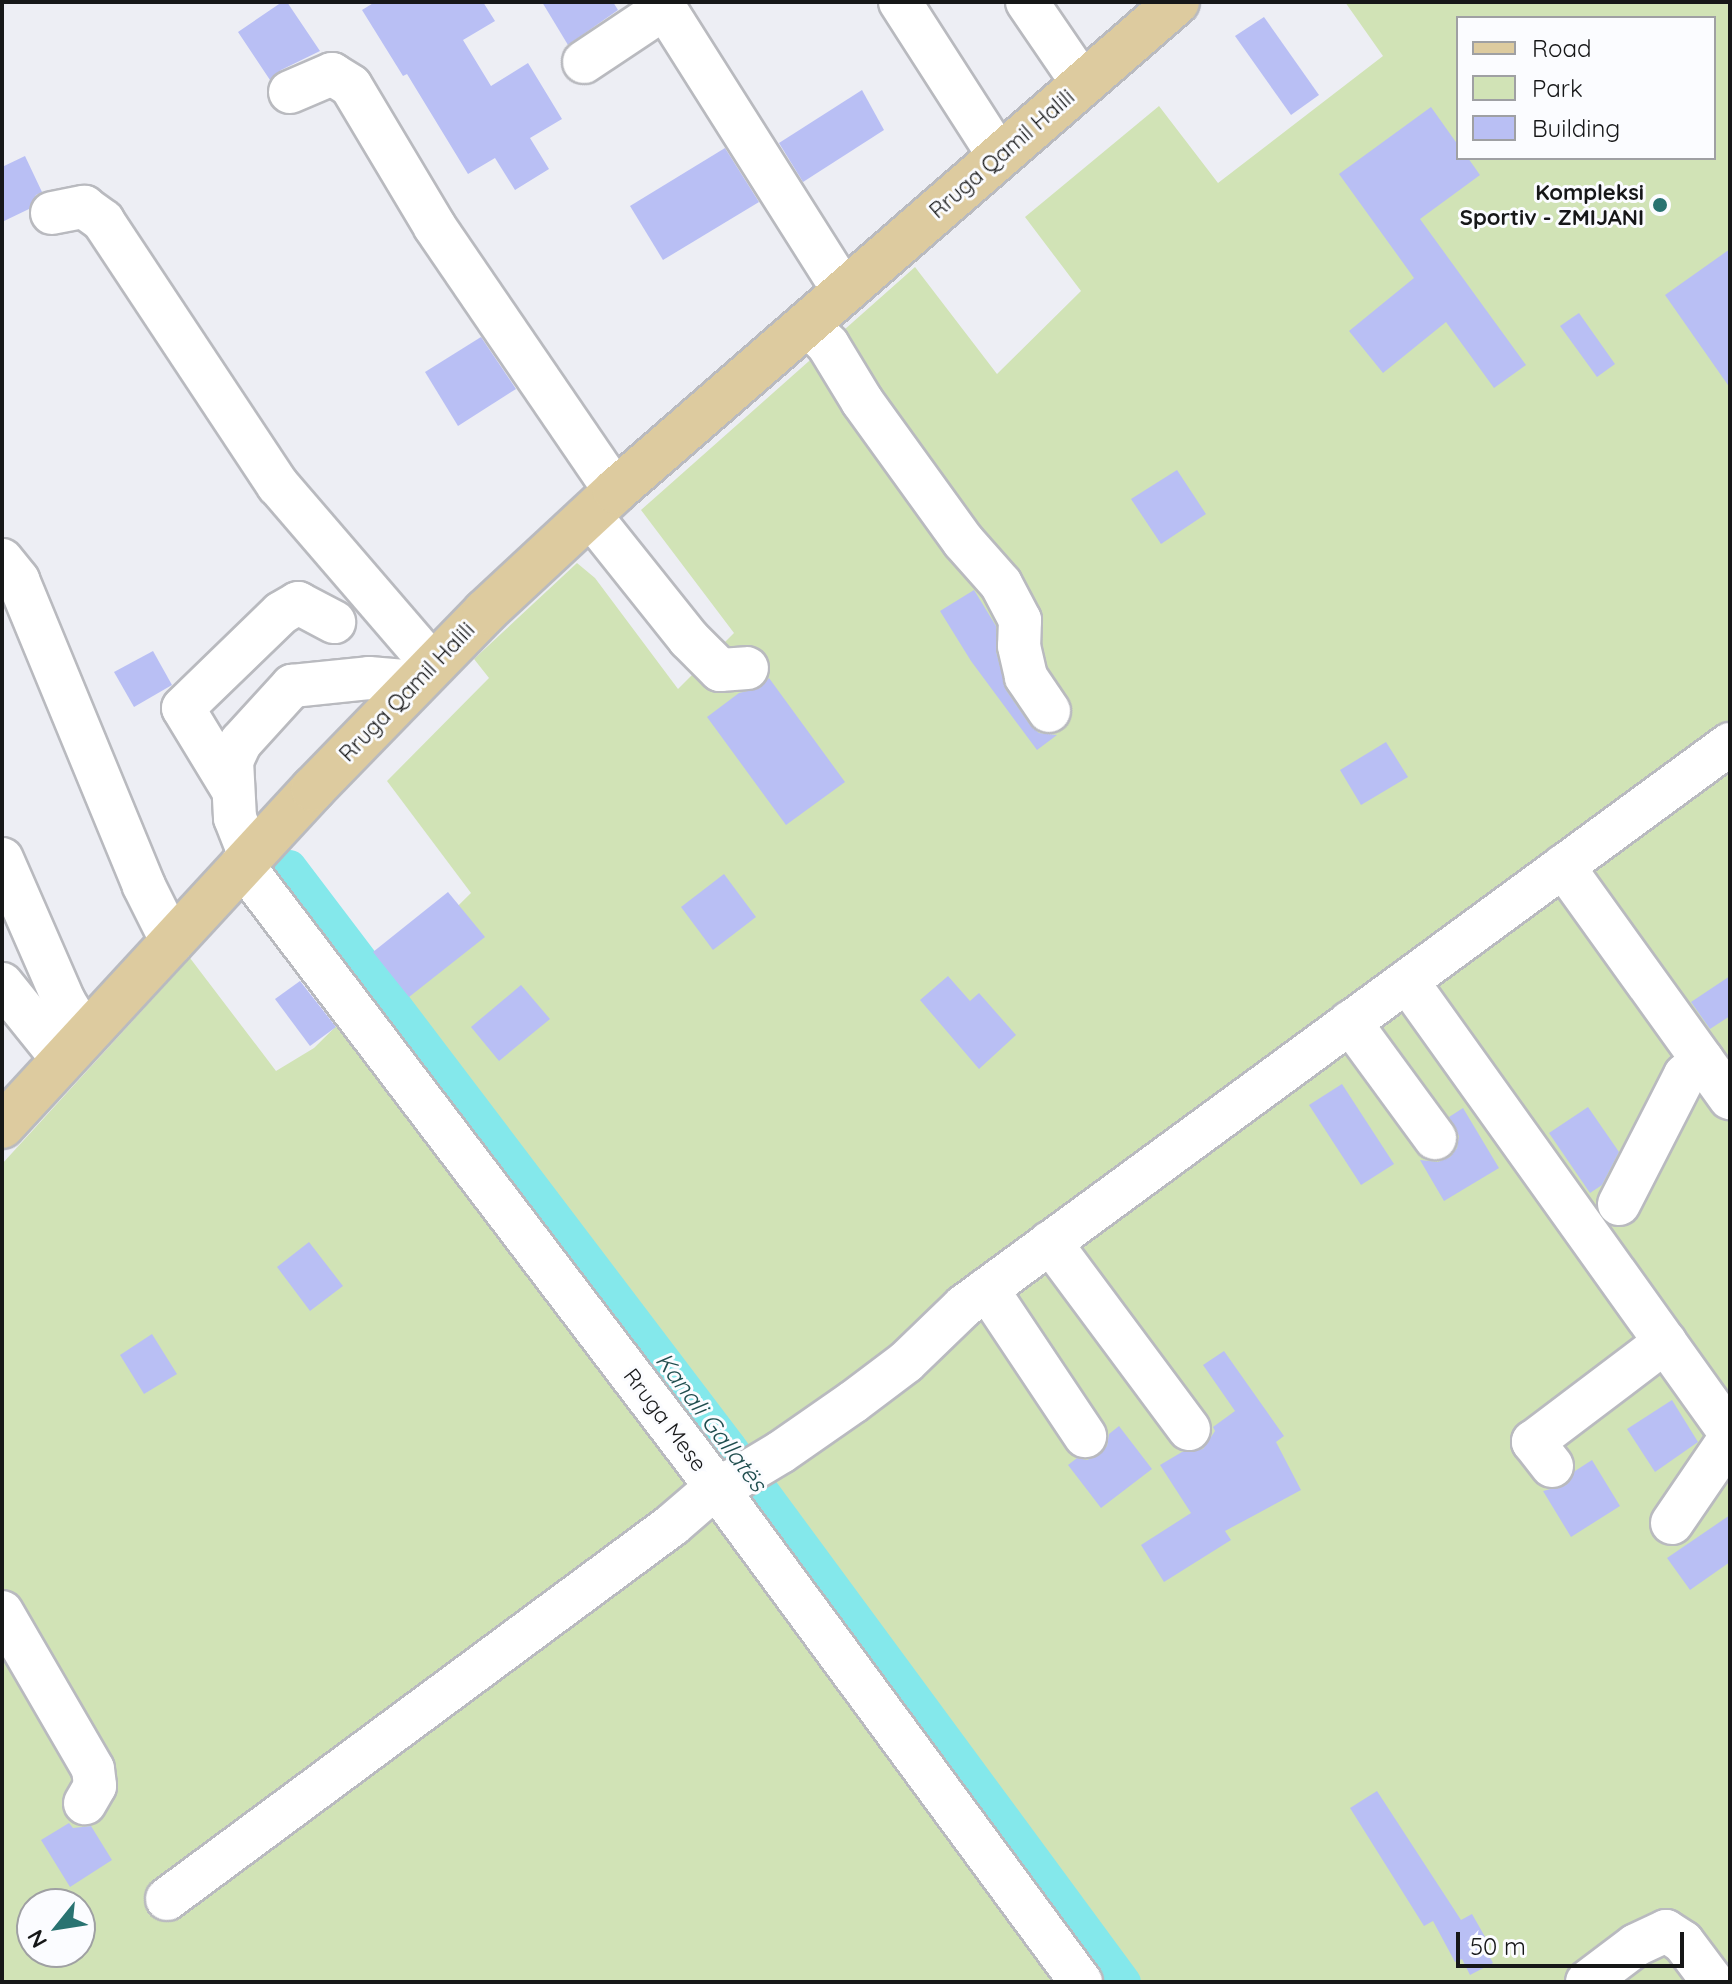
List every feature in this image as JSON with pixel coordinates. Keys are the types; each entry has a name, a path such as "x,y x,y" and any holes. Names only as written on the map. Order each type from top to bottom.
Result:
{"main road":[{"name":"Rruga Qamil Halili","path":"2,1126 246,860 424,673 603,503 1083,84 1163,7"}],"street":[{"path":"900,2 999,156"},
{"path":"1027,2 1083,84"},
{"path":"584,62 663,5 844,292"},
{"path":"290,92 332,74 351,86 603,503 689,639 720,670 747,668"},
{"path":"52,213 84,207 103,221 278,485 424,673"},
{"path":"807,324 828,345 862,401 963,541 1001,584 1020,620 1019,646 1026,677 1049,711"},
{"path":"2,560 18,580 144,886 172,942"},
{"path":"231,787 183,708 281,613 298,603 334,622"},
{"path":"231,787 232,761 241,742 292,686 424,673"},
{"path":"167,1899 726,1483 781,1452 906,1362 964,1306 1730,744"},
{"name":"Rruga Mese","path":"231,787 246,860 726,1483 1081,1982"},
{"path":"2,859 64,1001 74,1048"},
{"path":"1563,866 1730,1098"},
{"path":"1407,981 1730,1436 1672,1523"},
{"path":"2,984 74,1048"},
{"path":"1350,1022 1435,1138"},
{"path":"1619,1204 1685,1075 1703,1060"},
{"path":"1050,1242 1189,1429"},
{"path":"987,1289 1085,1436"},
{"path":"1638,1407 1624,1392 1670,1349"},
{"path":"1552,1466 1533,1442 1670,1349"},
{"path":"2,1612 93,1769 95,1786 85,1803"},
{"path":"1587,1982 1636,1945 1666,1931 1683,1942 1713,1982"}],"green space":[{"path":"1345,2 1730,2 1730,1982 2,1982 2,1164 190,958 276,1071 314,1048 471,893 387,781 489,678 474,659 577,563 595,578 678,689 734,633 641,510 915,267 997,374 1081,291 1025,217 1159,106 1218,183 1383,56"}],"building":[{"path":"282,2 287,2 320,51 281,70 270,80 238,32"},
{"path":"375,2 483,2 495,21 463,40 491,86 528,63 562,119 530,138 549,169 515,190 495,158 468,174 407,74 403,76 362,10"},
{"path":"542,2 613,2 618,10 568,45"},
{"path":"1264,17 1319,95 1291,115 1235,36"},
{"path":"862,90 884,130 803,182 779,143"},
{"path":"1431,107 1456,142 1456,160 1469,160 1480,175 1420,219 1526,365 1494,388 1446,322 1383,373 1349,331 1414,278 1339,174"},
{"path":"725,148 759,202 663,260 630,206"},
{"path":"25,156 42,192 36,195 29,209 2,222 2,167"},
{"path":"1730,249 1730,388 1665,295"},
{"path":"1579,313 1615,364 1597,377 1560,326"},
{"path":"481,337 516,389 458,426 425,372"},
{"path":"1177,470 1206,514 1161,544 1131,499"},
{"path":"974,590 996,626 996,651 1006,690 1039,733 1057,735 1037,750 971,661 940,611"},
{"path":"153,651 172,685 134,707 114,672"},
{"path":"769,678 845,782 786,825 707,717 739,693 760,688"},
{"path":"1386,742 1408,777 1361,805 1340,770"},
{"path":"724,874 756,917 713,950 681,907"},
{"path":"448,892 485,937 409,997 373,952"},
{"path":"948,976 970,1001 979,993 1016,1035 979,1069 920,1000"},
{"path":"1730,976 1730,1016 1710,1029 1691,1002"},
{"path":"300,981 336,1027 310,1046 275,999"},
{"path":"521,985 550,1019 499,1061 471,1027"},
{"path":"1342,1084 1394,1164 1361,1185 1309,1105"},
{"path":"1588,1107 1619,1152 1602,1185 1590,1193 1549,1133"},
{"path":"1463,1108 1499,1168 1444,1201 1420,1160 1438,1162 1450,1157 1457,1148 1459,1136 1449,1117"},
{"path":"309,1242 343,1286 310,1311 277,1267"},
{"path":"152,1334 177,1374 144,1394 120,1355"},
{"path":"1224,1351 1284,1436 1276,1442 1301,1490 1225,1531 1231,1540 1164,1582 1141,1545 1191,1513 1160,1465 1182,1452 1203,1449 1215,1431 1213,1427 1235,1411 1203,1365"},
{"path":"1672,1400 1698,1442 1655,1472 1627,1429"},
{"path":"1119,1426 1152,1469 1101,1508 1068,1465 1077,1458 1087,1460 1099,1455 1107,1446 1109,1434"},
{"path":"1592,1460 1620,1506 1571,1537 1543,1491 1566,1485 1575,1471"},
{"path":"1730,1515 1730,1562 1690,1590 1667,1558"},
{"path":"1377,1791 1461,1920 1472,1914 1488,1942 1483,1945 1493,1963 1470,1975 1462,1959 1455,1962 1433,1921 1424,1926 1350,1808"},
{"path":"69,1823 73,1828 91,1826 112,1860 70,1887 41,1840"}],"waterway":[{"name":"Kanali Gallatës","path":"290,866 730,1446 1125,1982"}],"place":[{"name":"Kompleksi Sportiv - ZMIJANI","path":"1660,205"}]}
